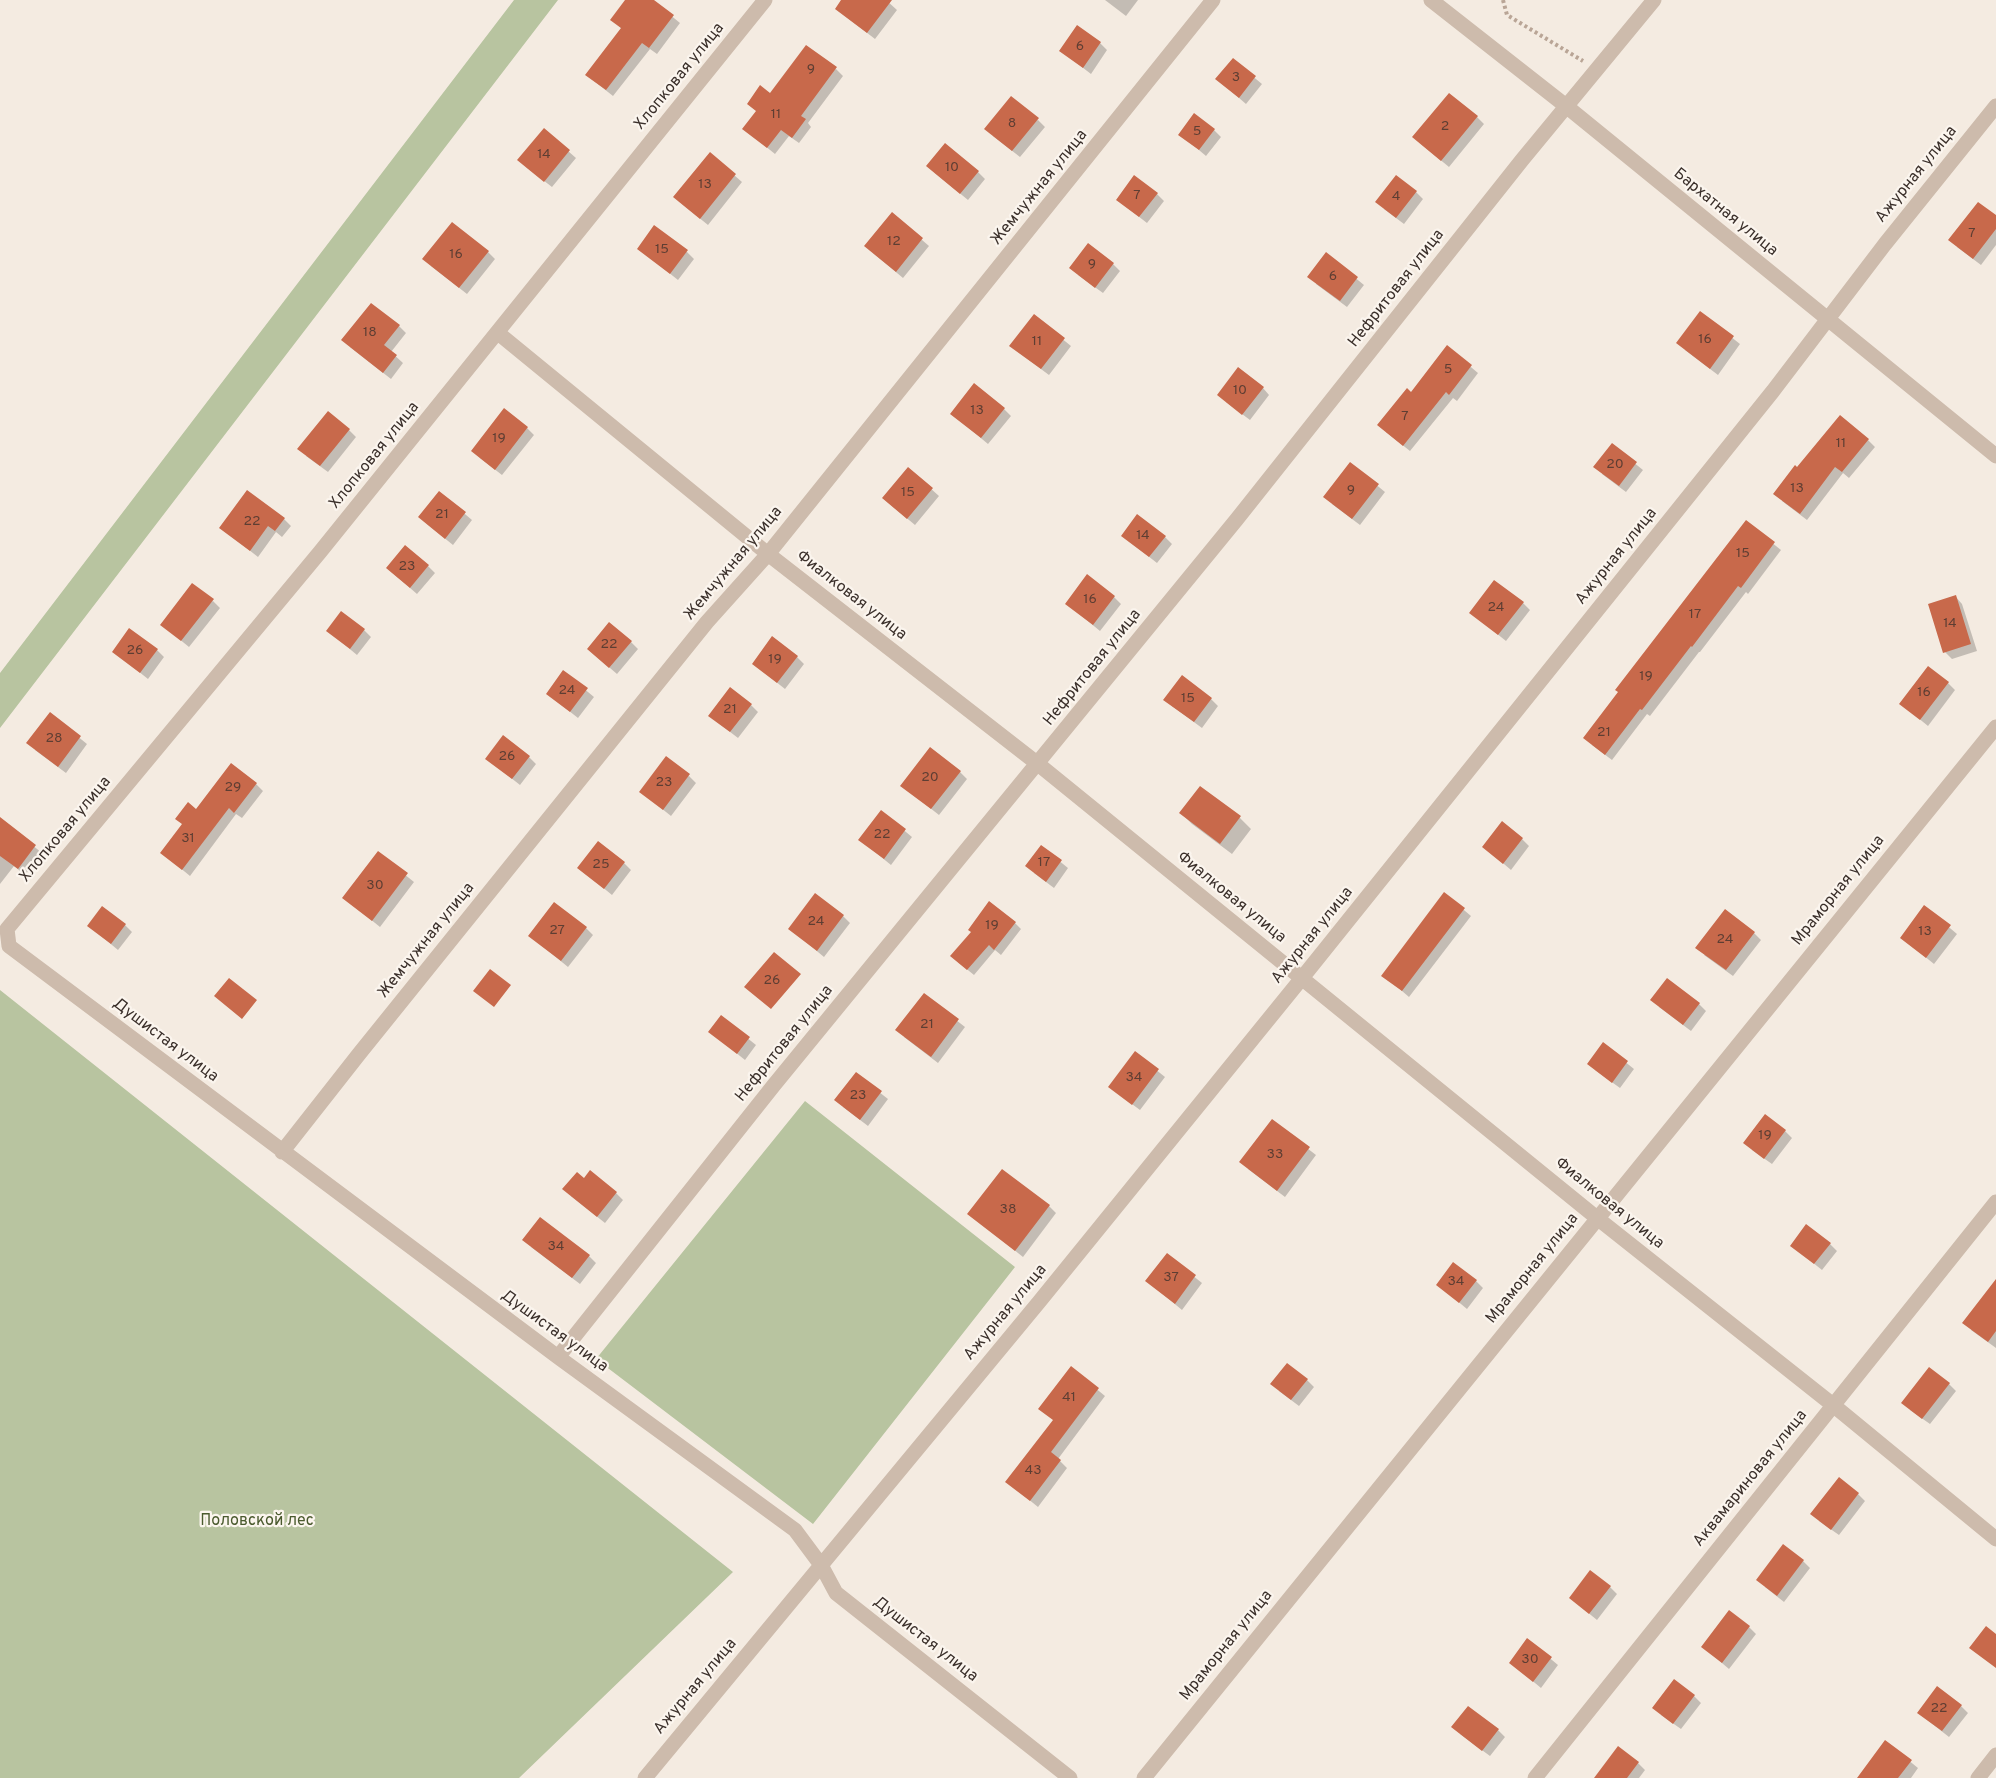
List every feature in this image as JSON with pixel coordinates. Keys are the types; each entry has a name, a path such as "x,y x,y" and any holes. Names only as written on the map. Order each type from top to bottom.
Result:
{"street":[{"name":"Хлопковая улица","path":"7,929 320,552 765,0"},
{"name":"Жемчужная улица","path":"282,1152 707,622 768,554 1079,170 1213,0"},
{"name":"Бархатная улица","path":"1431,0 1566,106 1996,456"},
{"name":"Нефритовая улица","path":"558,1358 774,1085 1245,510 1566,106 1654,0"},
{"name":"Ажурная улица","path":"645,1778 1031,1311 1302,978 1773,391 1827,318 1996,106"},
{"name":"Фиалковая улица","path":"498,333 768,554 1038,764 1996,1539"},
{"name":"Мраморная улица","path":"1144,1778 1996,726"},
{"name":"Душистая улица","path":"7,929 9,946 558,1358 795,1530 821,1565 836,1593 1070,1778"},
{"name":"Аквамариновая улица","path":"1535,1778 1996,1203"},
{"path":"1978,1778 1996,1755"}],"path":[{"path":"1503,0 1508,15 1597,69"}],"green space":[{"path":"514,0 558,0 0,728 0,673"},
{"name":"Половской лес","path":"0,990 733,1572 519,1778 0,1778"},
{"path":"805,1101 1015,1267 813,1524 596,1359"}],"building":[{"path":"625,0 654,0 674,15 649,48 642,43 606,90 585,75 621,28 610,20"},
{"path":"841,0 892,0 867,33 835,9"},
{"path":"1077,25 1101,42 1083,68 1059,51"},
{"path":"806,45 837,67 801,116 806,119 792,138 781,130 767,148 742,129 756,111 747,104 760,85 770,93"},
{"path":"1233,58 1256,76 1239,98 1215,79"},
{"path":"1449,93 1478,116 1441,161 1412,137"},
{"path":"1011,96 1039,118 1012,151 984,129"},
{"path":"1194,113 1215,129 1199,150 1178,135"},
{"path":"544,128 570,150 544,182 517,160"},
{"path":"945,143 979,171 960,194 926,166"},
{"path":"710,152 736,174 700,219 673,197"},
{"path":"1134,175 1158,193 1139,217 1116,200"},
{"path":"1396,175 1417,191 1396,218 1375,202"},
{"path":"1978,202 1996,215 1996,229 1973,259 1948,240"},
{"path":"892,212 923,238 896,272 864,246"},
{"path":"452,222 489,251 459,288 422,259"},
{"path":"654,225 688,250 670,274 637,249"},
{"path":"1088,243 1114,263 1095,288 1069,268"},
{"path":"1326,252 1358,277 1340,301 1307,277"},
{"path":"371,303 400,325 384,345 397,355 383,373 341,340"},
{"path":"1700,311 1734,336 1710,369 1676,343"},
{"path":"1034,314 1065,338 1041,369 1009,346"},
{"path":"1447,345 1472,365 1449,395 1446,392 1403,446 1377,425 1407,388 1411,392"},
{"path":"1238,367 1264,387 1242,415 1217,395"},
{"path":"974,383 1005,408 981,438 950,414"},
{"path":"504,408 528,427 495,470 471,451"},
{"path":"328,411 350,429 320,466 297,449"},
{"path":"1840,415 1869,439 1842,472 1835,467 1800,514 1773,494 1795,465 1797,467"},
{"path":"1612,443 1637,462 1619,486 1593,467"},
{"path":"1350,462 1379,484 1352,519 1323,497"},
{"path":"908,467 933,488 907,519 882,498"},
{"path":"247,490 285,518 275,531 268,526 250,551 219,528"},
{"path":"439,491 466,512 445,539 418,517"},
{"path":"1137,514 1166,536 1149,557 1121,536"},
{"path":"1746,520 1775,542 1741,588 1738,586 1605,755 1583,738 1618,692 1615,690"},
{"path":"405,545 429,565 410,588 386,568"},
{"path":"1087,574 1115,596 1093,625 1065,604"},
{"path":"1494,580 1524,602 1498,635 1469,613"},
{"path":"192,583 214,599 181,641 160,625"},
{"path":"1956,595 1971,644 1943,653 1928,604"},
{"path":"341,611 365,629 350,649 326,631"},
{"path":"609,622 632,641 609,668 587,649"},
{"path":"129,628 158,649 140,673 112,652"},
{"path":"772,636 798,656 777,683 752,664"},
{"path":"1928,666 1949,682 1920,720 1899,704"},
{"path":"563,670 588,688 570,712 546,694"},
{"path":"1182,675 1212,698 1194,722 1163,700"},
{"path":"730,687 752,704 730,732 708,716"},
{"path":"50,712 81,736 58,767 26,743"},
{"path":"503,735 530,756 512,779 485,759"},
{"path":"930,747 961,771 931,809 900,786"},
{"path":"666,756 690,774 663,810 639,792"},
{"path":"231,763 257,783 234,813 229,808 182,870 160,853 182,824 175,819 188,802 196,809"},
{"path":"1200,786 1241,816 1220,844 1179,813"},
{"path":"881,810 906,829 884,859 858,840"},
{"path":"0,817 36,845 18,869 0,856"},
{"path":"1502,821 1523,838 1503,864 1482,847"},
{"path":"598,841 625,862 604,889 577,868"},
{"path":"1041,845 1062,860 1046,882 1025,866"},
{"path":"378,851 408,873 372,921 342,898"},
{"path":"1444,892 1465,908 1402,991 1381,976"},
{"path":"815,893 844,915 817,951 788,929"},
{"path":"989,901 1016,922 994,950 989,945 967,970 950,956 971,932 968,930"},
{"path":"554,902 587,927 561,961 528,936"},
{"path":"1924,905 1951,925 1926,958 1900,938"},
{"path":"102,906 126,924 111,944 87,926"},
{"path":"1725,909 1755,932 1726,970 1695,948"},
{"path":"774,952 801,974 771,1009 744,987"},
{"path":"490,969 511,985 494,1007 473,991"},
{"path":"229,978 257,1000 242,1019 214,996"},
{"path":"1667,978 1700,1003 1683,1025 1650,1000"},
{"path":"924,993 959,1019 931,1057 895,1030"},
{"path":"721,1015 750,1037 737,1054 708,1032"},
{"path":"1603,1042 1628,1061 1612,1083 1587,1064"},
{"path":"1135,1051 1159,1069 1132,1105 1108,1087"},
{"path":"856,1072 882,1091 860,1120 834,1100"},
{"path":"1765,1114 1786,1130 1764,1159 1743,1143"},
{"path":"1272,1119 1310,1147 1277,1191 1239,1162"},
{"path":"1002,1169 1050,1205 1015,1251 967,1214"},
{"path":"590,1170 617,1192 597,1217 562,1189 577,1172 584,1178"},
{"path":"540,1217 590,1255 572,1278 522,1240"},
{"path":"1806,1224 1831,1243 1814,1264 1790,1246"},
{"path":"1167,1253 1196,1275 1175,1304 1145,1281"},
{"path":"1453,1262 1477,1280 1459,1303 1436,1285"},
{"path":"1996,1279 1996,1331 1988,1342 1962,1323"},
{"path":"1287,1363 1308,1379 1291,1400 1270,1384"},
{"path":"1071,1366 1099,1388 1051,1452 1061,1460 1030,1501 1005,1482 1053,1420 1038,1409"},
{"path":"1929,1367 1950,1383 1922,1419 1901,1403"},
{"path":"1839,1477 1859,1493 1831,1530 1810,1514"},
{"path":"1783,1544 1804,1560 1777,1596 1756,1580"},
{"path":"1590,1570 1611,1586 1589,1614 1569,1598"},
{"path":"1729,1610 1750,1626 1722,1663 1701,1647"},
{"path":"1986,1626 1996,1634 1996,1668 1969,1648"},
{"path":"1527,1638 1552,1657 1533,1682 1509,1663"},
{"path":"1674,1679 1695,1695 1673,1724 1652,1708"},
{"path":"1937,1686 1962,1705 1942,1731 1917,1713"},
{"path":"1468,1706 1499,1729 1482,1751 1451,1727"},
{"path":"1885,1740 1912,1760 1898,1778 1857,1778"},
{"path":"1618,1746 1639,1762 1627,1778 1594,1778"}]}
